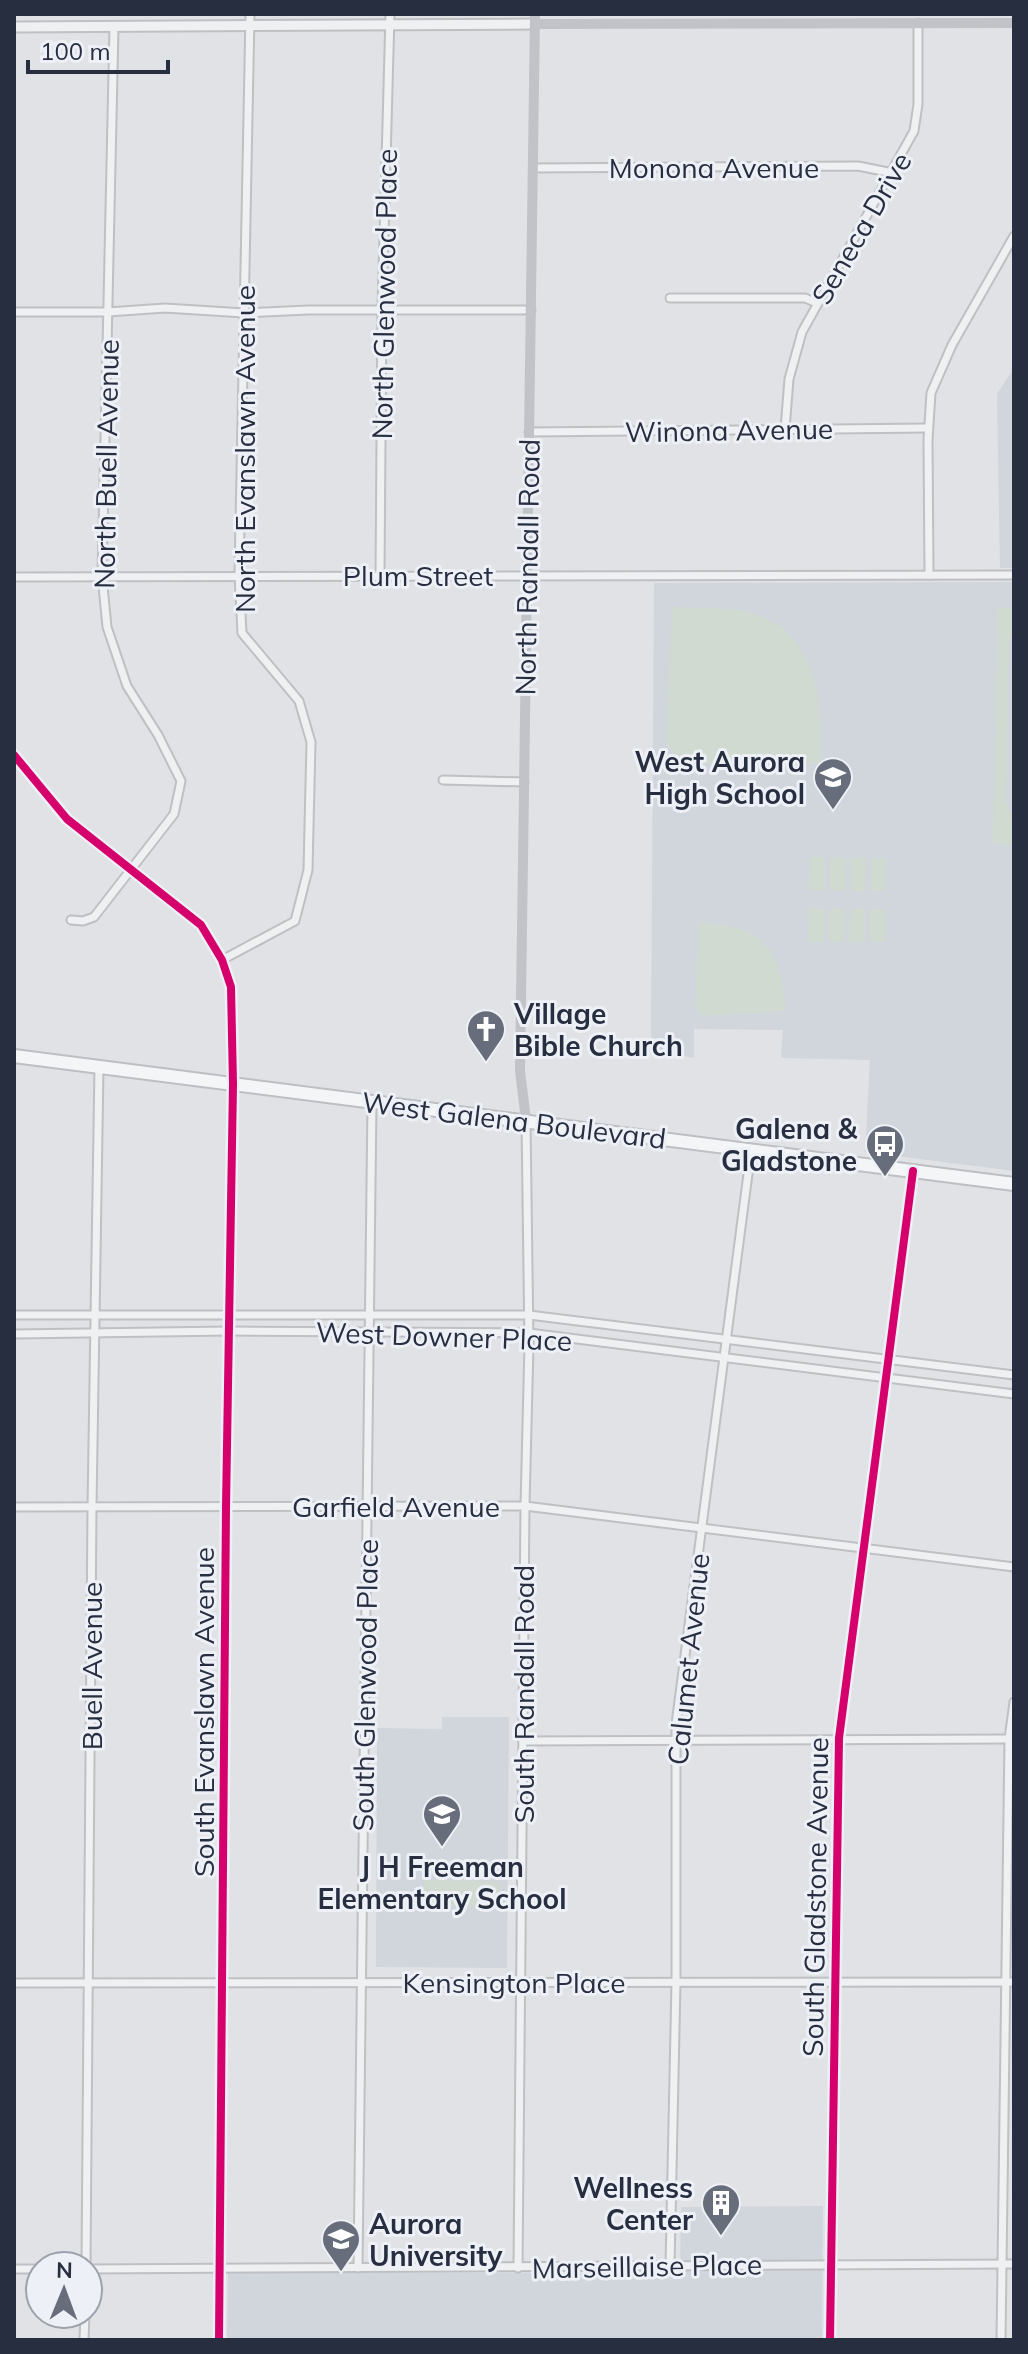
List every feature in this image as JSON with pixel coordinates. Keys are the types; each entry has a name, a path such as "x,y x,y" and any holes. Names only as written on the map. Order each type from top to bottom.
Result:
{"main road":[{"path":"535,19 1014,23"},
{"name":"North Randall Road","path":"526,1120 520,1071 535,19"},
{"name":"West Galena Boulevard","path":"14,1056 1014,1184"}],"street":[{"path":"14,27 114,27 250,19 535,19"},
{"name":"North Evanslawn Avenue","path":"222,960 295,921 308,870 311,742 299,701 242,633 239,575 250,19"},
{"name":"North Glenwood Place","path":"380,575 382,309 390,19"},
{"name":"Seneca Drive","path":"785,429 791,366 802,332 893,173 917,121 918,23"},
{"name":"North Buell Avenue","path":"71,920 83,921 94,917 174,814 181,781 158,735 127,686 107,627 102,576 114,27"},
{"name":"Monona Avenue","path":"534,168 858,166 893,173"},
{"path":"929,575 928,428 931,393 943,362 1014,236"},
{"path":"670,298 805,298 817,303"},
{"path":"14,312 108,312 165,308 244,313 382,309 531,310"},
{"name":"Winona Avenue","path":"529,432 928,428"},
{"name":"Plum Street","path":"14,577 1014,575"},
{"name":"South Evanslawn Avenue","path":"14,755 67,819 201,925 222,960 231,987 231,1314 226,1507 219,2340"},
{"path":"443,780 524,782"},
{"name":"Buell Avenue","path":"87,2250 92,1507 99,1067"},
{"name":"South Glenwood Place","path":"358,2268 372,1102"},
{"name":"South Randall Road","path":"518,2268 529,1333 526,1120"},
{"name":"Calumet Avenue","path":"670,2266 676,1982 675,1740 751,1151"},
{"name":"South Gladstone Avenue","path":"830,2340 839,1738 913,1171"},
{"name":"West Downer Place","path":"14,1315 529,1315 1014,1375"},
{"name":"West Downer Place","path":"14,1334 230,1331 529,1333 1014,1394"},
{"name":"Garfield Avenue","path":"14,1507 525,1506 1014,1567"},
{"path":"1001,2340 1010,1982 1009,1739 1014,1702"},
{"path":"523,1741 1009,1739"},
{"name":"Kensington Place","path":"14,1983 1010,1982"},
{"name":"Marseillaise Place","path":"104,2268 1014,2264"}],"shaded area":[{"path":"1014,368 1014,568 1000,568 997,394"},
{"name":"West Aurora High School","path":"1014,582 1014,1171 865,1152 870,1060 781,1058 783,1030 694,1029 694,1058 651,1049 654,583"},
{"path":"672,607 751,613 774,622 791,636 812,673 817,694 821,739 821,761 818,764 685,764 666,744"},
{"path":"997,608 1014,608 1014,627 1009,643 1006,801 1014,824 1014,845 993,844"},
{"path":"810,857 825,857 825,891 809,890"},
{"path":"830,857 846,858 845,891 830,890"},
{"path":"850,858 866,858 865,891 850,891"},
{"path":"871,858 886,858 886,891 871,891"},
{"path":"809,908 824,909 824,942 808,942"},
{"path":"829,908 845,909 844,942 829,941"},
{"path":"850,909 865,909 865,942 849,942"},
{"path":"870,909 886,909 885,942 870,942"},
{"path":"699,923 739,929 765,944 780,972 785,1011 703,1016 695,1007"},
{"name":"J H Freeman Elementary School","path":"442,1717 509,1717 507,1968 376,1967 377,1728 442,1729"},
{"path":"424,1880 499,1882 498,1907 423,1906"},
{"name":"Aurora University","path":"823,2206 822,2340 227,2340 228,2273 680,2273 681,2207"}],"cycle path":[{"path":"14,755 67,819 201,925 222,960 231,987 233,1084 219,2340"},
{"path":"830,2340 839,1738 913,1171"}],"place":[{"name":"West Aurora High School","path":"833,811"},
{"name":"Village Bible Church","path":"486,1063"},
{"name":"Galena & Gladstone","path":"885,1178"},
{"name":"J H Freeman Elementary School","path":"442,1848"},
{"name":"Wellness Center","path":"721,2237"},
{"name":"Aurora University","path":"341,2273"}]}
